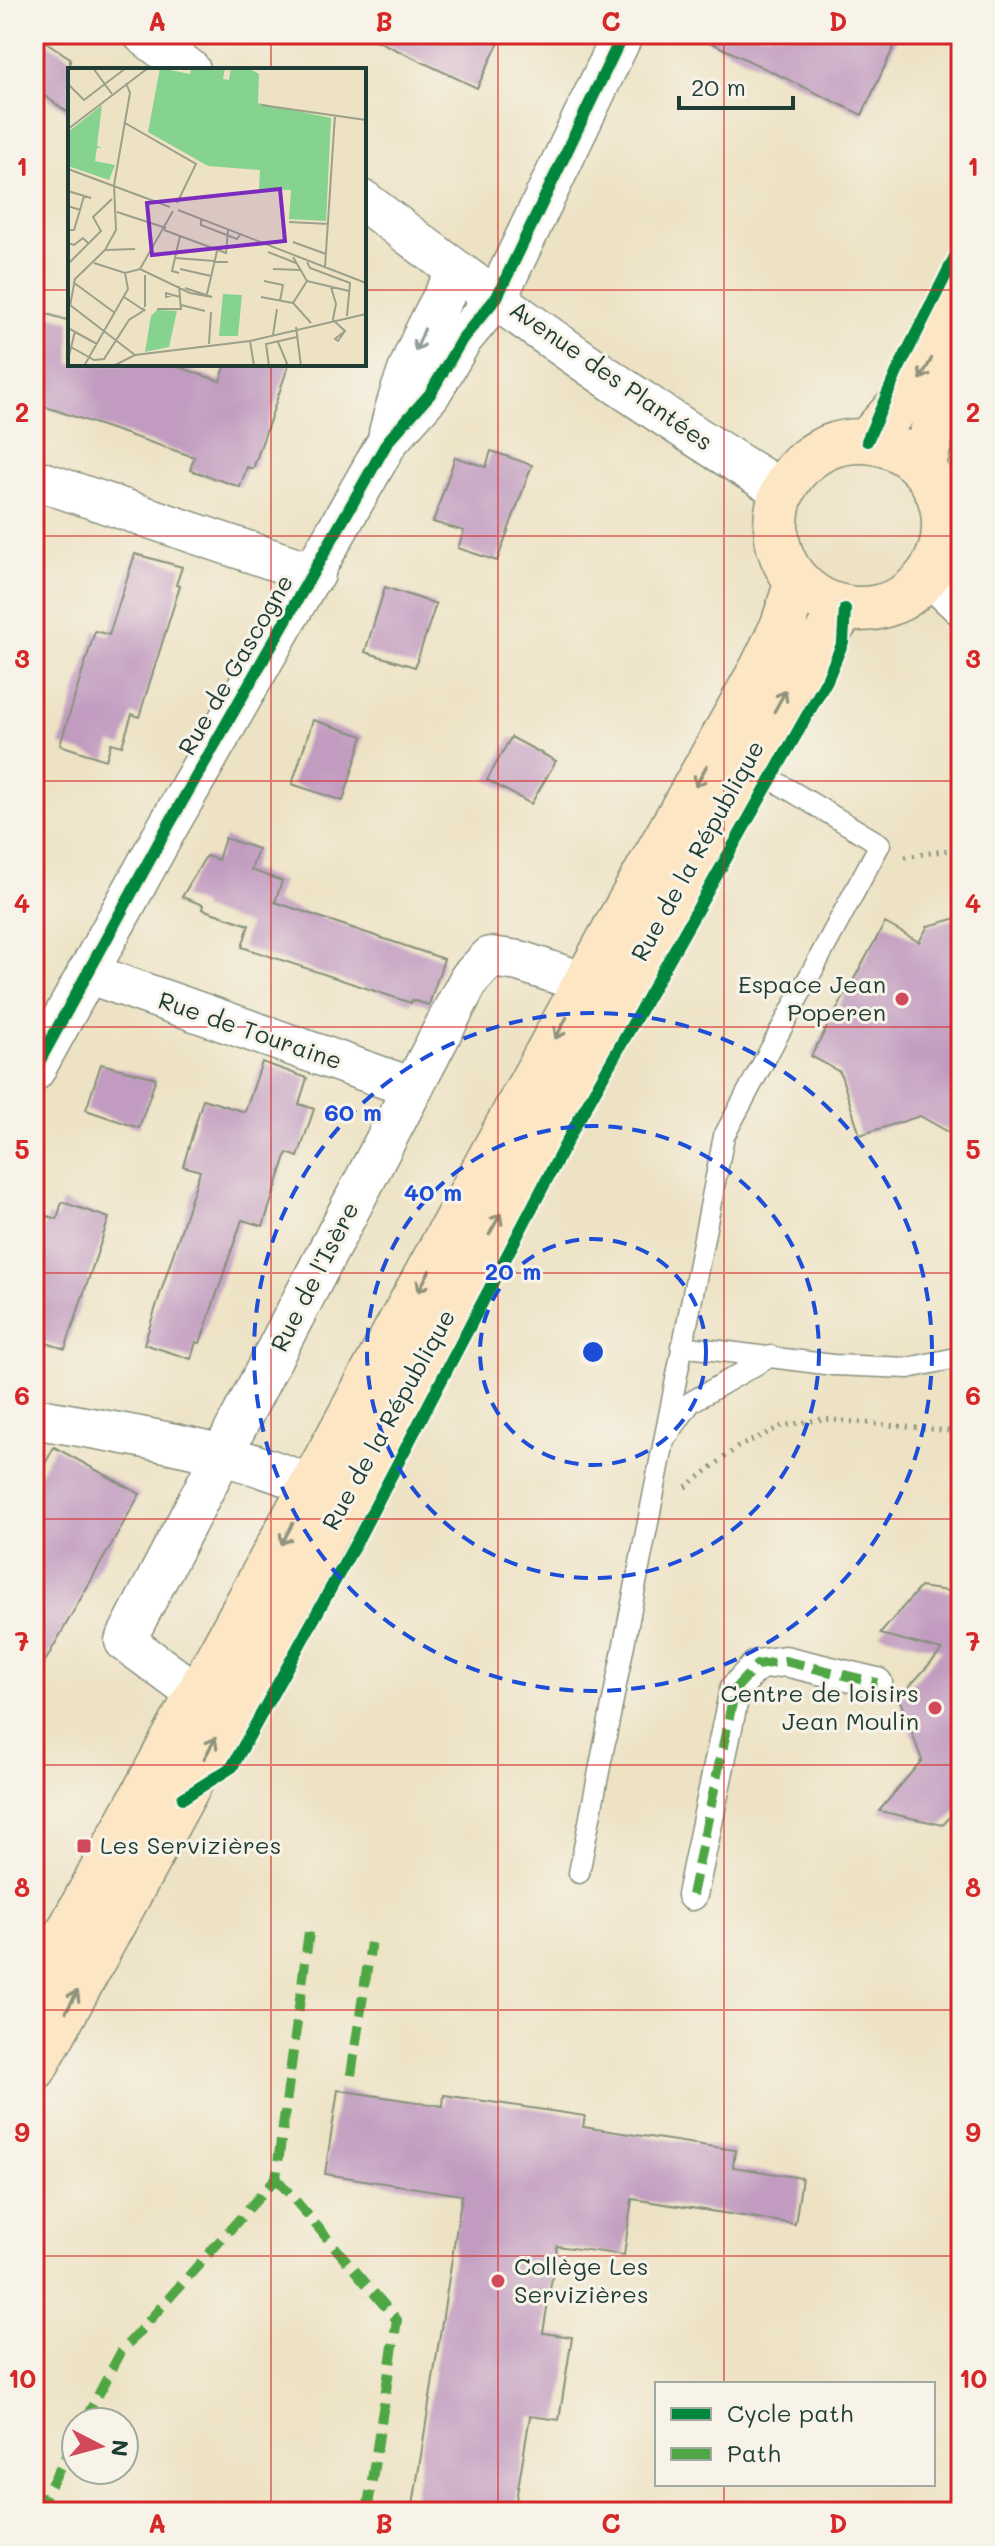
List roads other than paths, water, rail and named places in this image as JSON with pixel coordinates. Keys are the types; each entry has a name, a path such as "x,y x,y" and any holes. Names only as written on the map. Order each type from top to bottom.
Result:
{"main road":[{"path":"867,441 921,380 961,299"},
{"path":"923,469 931,435 961,367"},
{"path":"867,441 898,450 923,469 941,502 945,520 943,539 929,575 912,592 892,604 869,610 845,609 818,599 797,581 783,561 776,538 776,514 783,491 798,469 818,452 841,443 867,441"},
{"name":"Rue de la République","path":"34,2069 329,1493 603,988 783,625 797,581"},
{"name":"Rue de la République","path":"603,988 746,764 790,683 845,609"},
{"name":"Rue de la République","path":"34,1995 199,1696 329,1493"}],"street":[{"path":"143,34 187,68"},
{"name":"Rue de Gascogne","path":"34,1071 388,441 430,394 462,339 497,297 623,34"},
{"name":"Avenue des Plantées","path":"366,203 458,272 665,416 783,491"},
{"name":"Rue de Gascogne","path":"388,441 399,393 429,318 458,272"},
{"path":"34,479 315,574"},
{"path":"929,575 961,605"},
{"name":"Rue de l'Isère","path":"199,1696 125,1641 470,978 490,957 519,961 603,988"},
{"name":"Rue de Touraine","path":"87,973 413,1088"},
{"path":"34,1418 224,1452 329,1493"},
{"path":"692,1895 735,1689 757,1665 785,1661 877,1683"}],"lane":[{"path":"579,1873 724,1136 880,844 746,764"},
{"path":"681,1346 833,1365 908,1368 961,1357"},
{"path":"662,1442 691,1402 771,1356"}],"place":[{"name":"Espace Jean Poperen","path":"902,999"},
{"name":"Centre de loisirs Jean Moulin","path":"935,1708"},
{"name":"Les Servizières","path":"84,1846"},
{"name":"Collège Les Servizières","path":"498,2281"}]}
